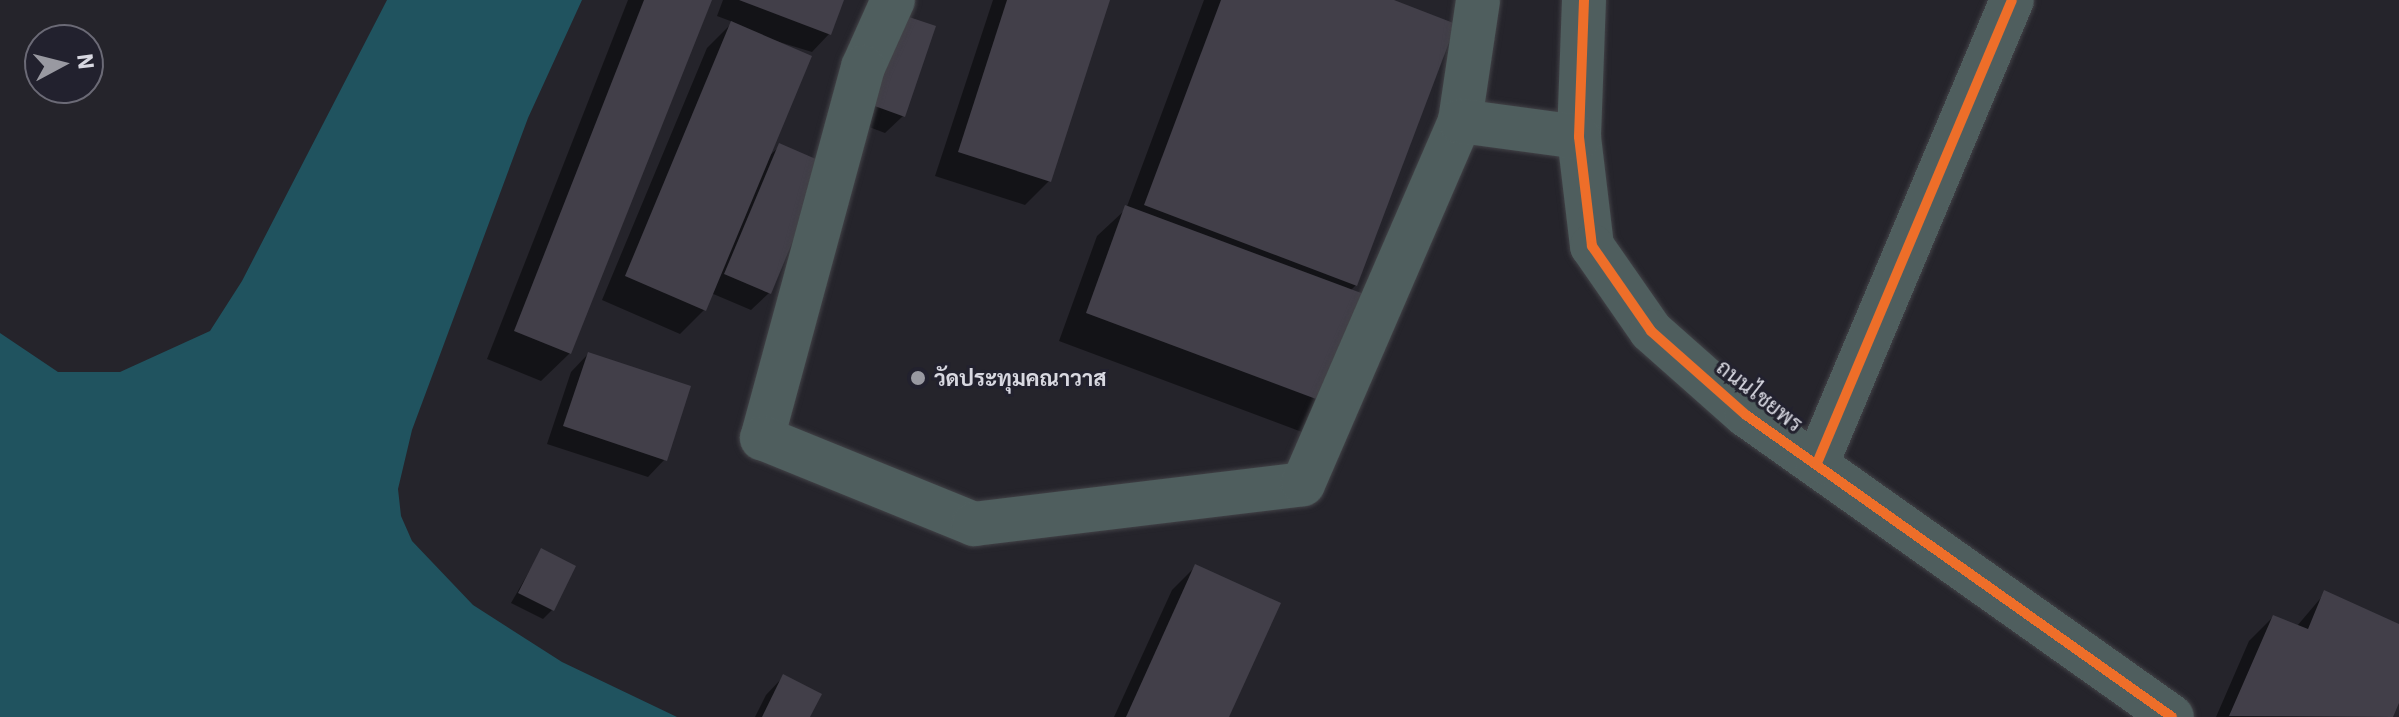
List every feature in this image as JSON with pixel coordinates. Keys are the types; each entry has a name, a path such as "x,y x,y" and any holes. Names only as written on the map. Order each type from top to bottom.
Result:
{"street":[{"path":"893,0 863,67 762,438 974,524 1303,484 1460,121 1478,0"},
{"name":"ถนนไชยพร","path":"1584,0 1579,137 1592,246 1651,331 1746,415 2172,717"},
{"path":"1817,463 2012,0"},
{"path":"1460,121 1579,137"}],"water":[{"path":"387,0 582,0 528,118 412,430 398,489 401,516 412,541 473,605 562,662 677,717 0,717 0,333 58,372 120,372 210,331 242,281"}],"building":[{"path":"644,0 712,0 571,354 514,331"},
{"path":"739,0 844,0 831,35"},
{"path":"1007,0 1110,0 1051,182 958,152"},
{"path":"1221,0 1394,0 1456,24 1357,286 1144,205"},
{"path":"903,15 936,26 905,117 872,105"},
{"path":"731,21 812,56 706,311 625,276"},
{"path":"779,143 825,163 771,294 724,274"},
{"path":"1125,205 1372,297 1332,405 1086,313"},
{"path":"588,352 691,386 667,461 563,426"},
{"path":"541,548 576,566 554,611 518,593"},
{"path":"1195,564 1281,603 1229,717 1126,717"},
{"path":"2324,590 2399,624 2399,703 2393,717 2229,716 2273,615 2308,629"},
{"path":"783,674 822,694 810,717 762,717"}],"cycle path":[{"path":"1584,0 1579,137 1592,246 1651,331 1746,415 2172,717"},
{"path":"1817,463 2012,0"}],"place":[{"name":"วัดประทุมคณาวาส","path":"918,378"}]}
